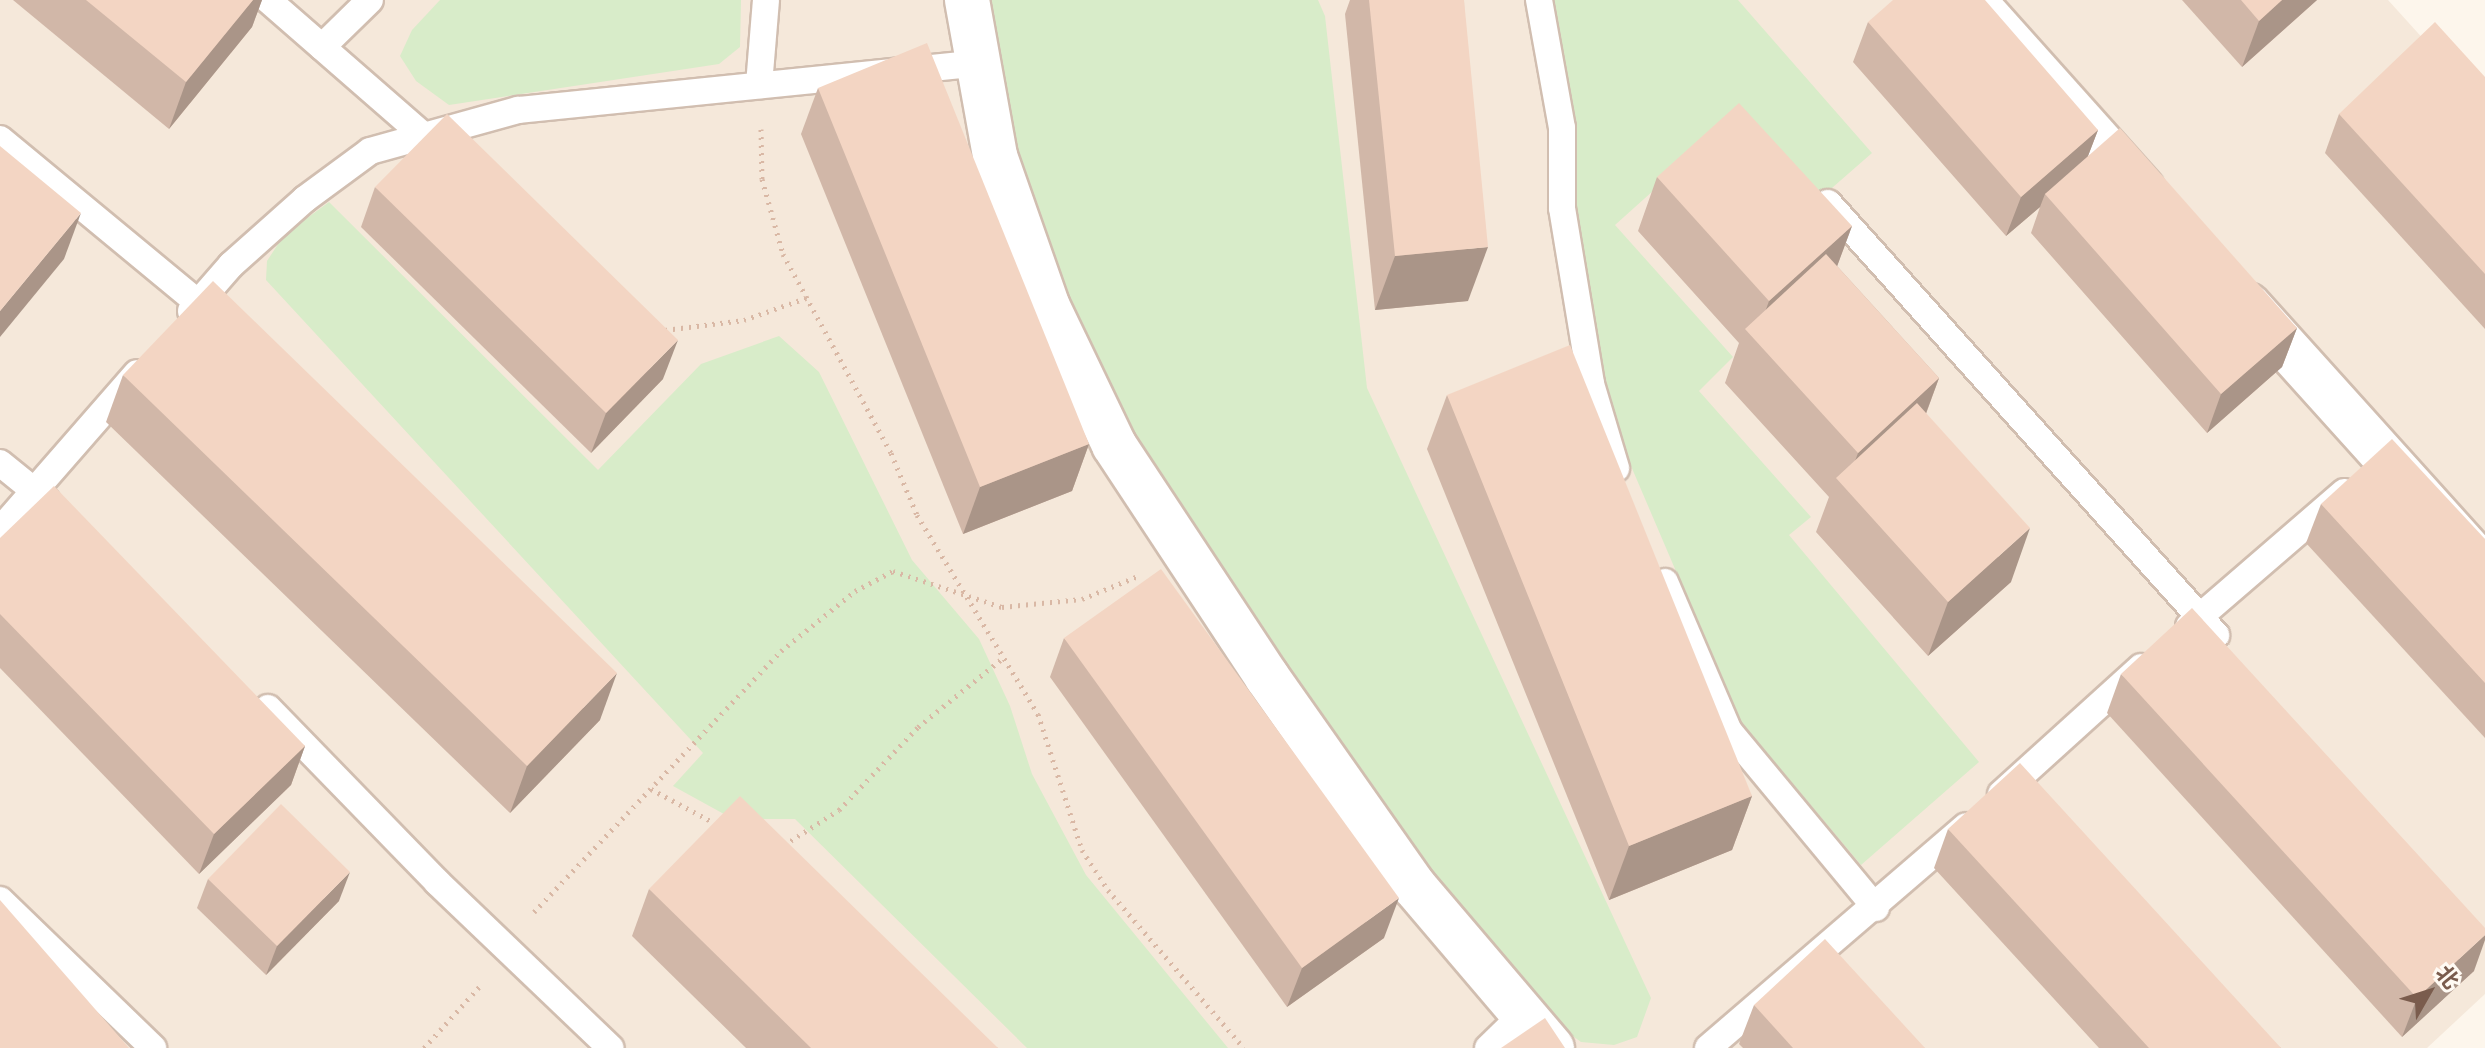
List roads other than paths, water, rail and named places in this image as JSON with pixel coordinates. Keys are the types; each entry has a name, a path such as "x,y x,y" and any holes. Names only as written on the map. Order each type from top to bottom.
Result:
{"street":[{"path":"967,0 995,156 1048,307 1114,445 1414,886 1552,1048"},
{"path":"1973,0 2169,218"},
{"path":"2221,275 2485,568"}],"lane":[{"path":"268,0 424,136"},
{"path":"322,47 370,0"},
{"path":"759,85 766,0"},
{"path":"1539,0 1562,128 1562,208 1591,384 1629,499"},
{"path":"178,326 231,265 327,183 370,151 518,110 978,63"},
{"path":"0,139 198,303"},
{"path":"1828,203 2231,652"},
{"path":"0,530 158,349"},
{"path":"1708,1048 1832,956 1876,908 2020,777 2386,456"},
{"path":"0,463 35,490 69,523"},
{"path":"1654,557 1729,731 1876,908"},
{"path":"251,692 611,1048"},
{"path":"2020,777 2040,801"},
{"path":"0,900 153,1048"},
{"path":"1488,1048 1523,1014"}]}
